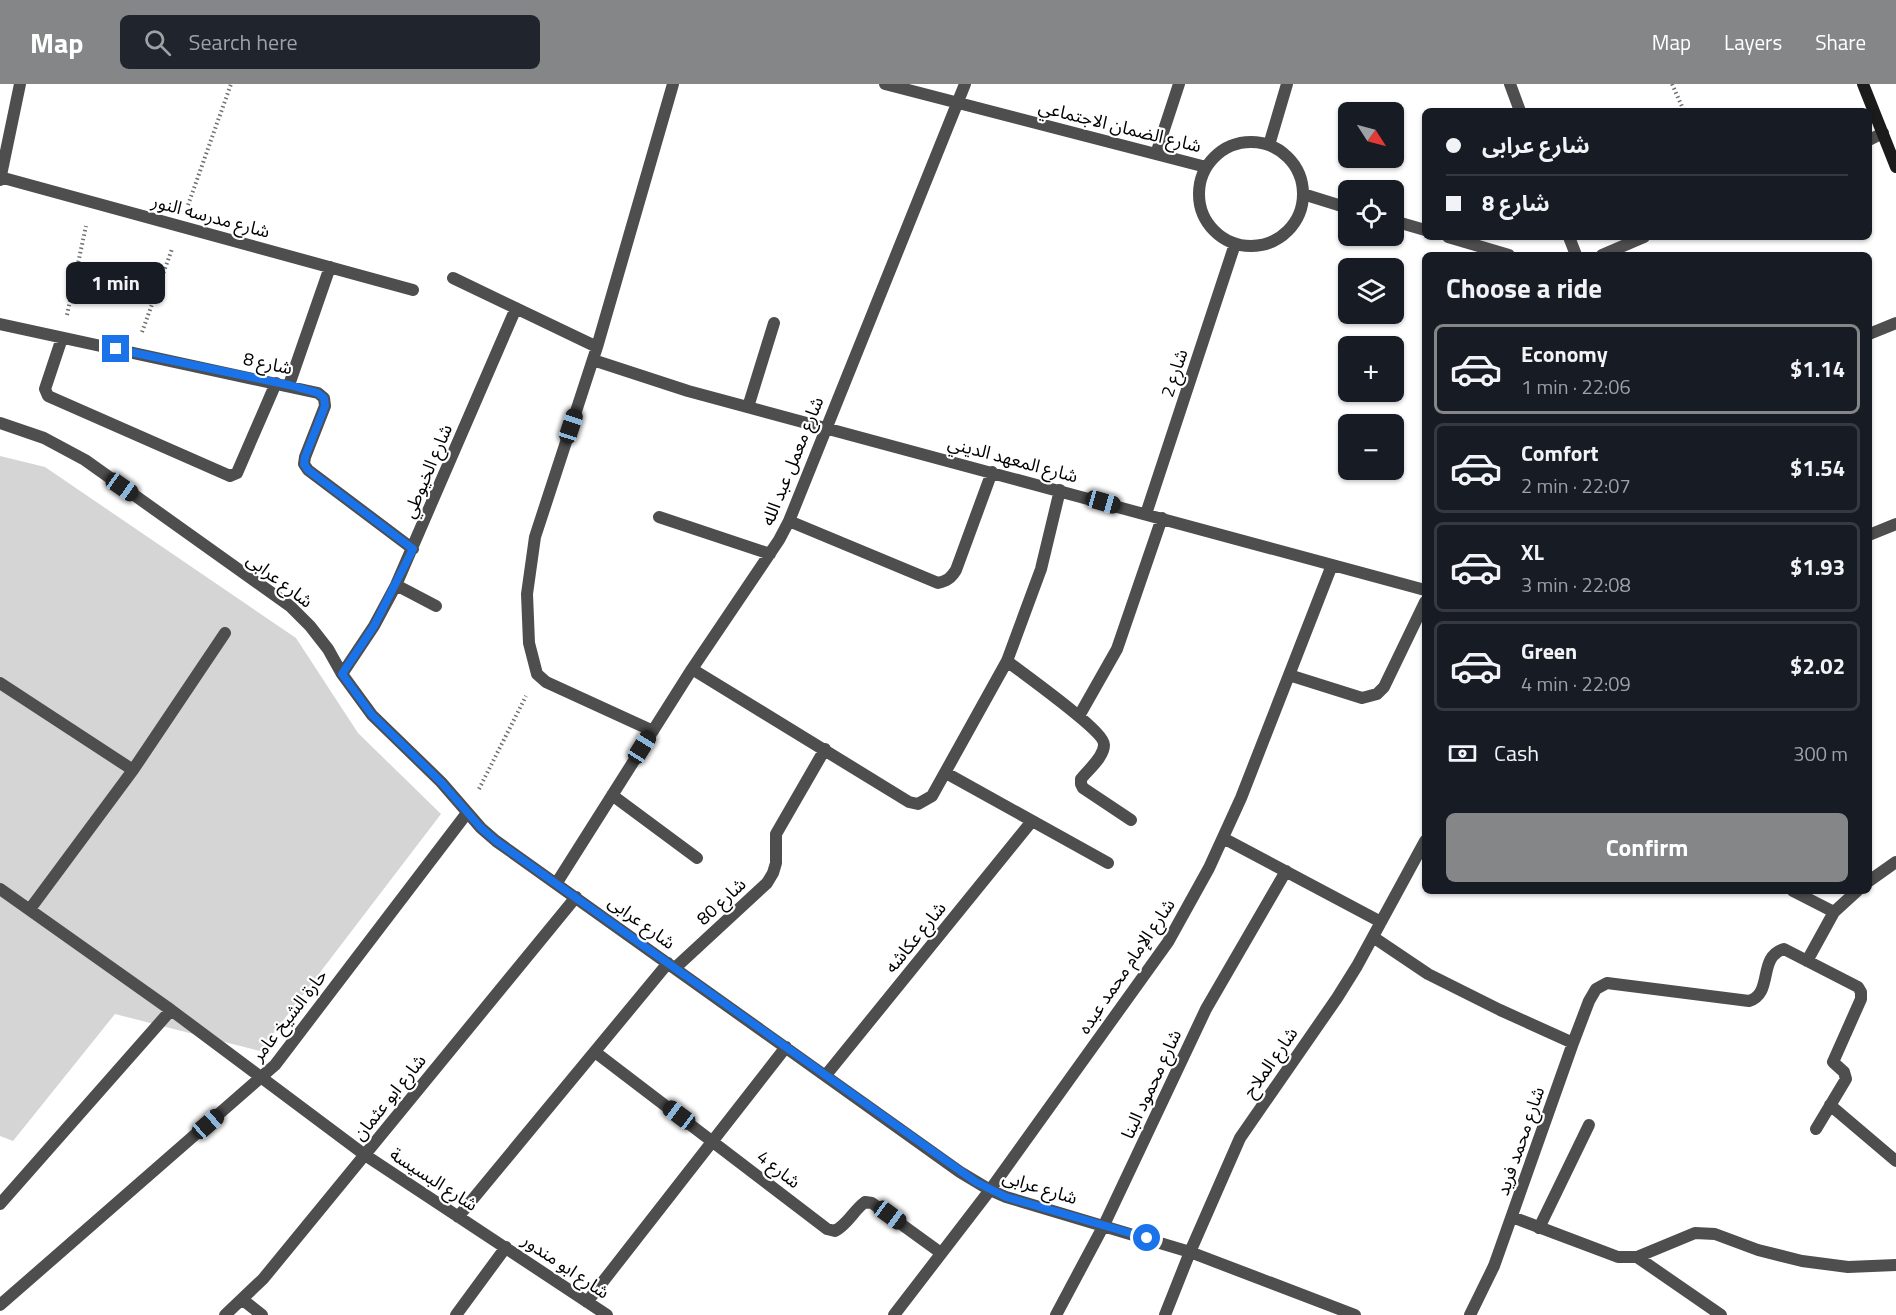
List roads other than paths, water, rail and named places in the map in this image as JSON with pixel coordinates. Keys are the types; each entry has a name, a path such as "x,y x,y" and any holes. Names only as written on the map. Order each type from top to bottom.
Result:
{"street":[{"path":"0,178 20,84"},
{"path":"652,731 546,682 537,674 530,644 527,594 535,537 597,347 673,84"},
{"name":"شارع الضمان الاجتماعي","path":"885,84 1206,167"},
{"name":"شارع معمل عبد الله","path":"556,884 652,731 770,554 789,521 965,84"},
{"path":"1156,154 1179,84"},
{"path":"1269,145 1287,84"},
{"path":"1510,84 1519,108"},
{"path":"1863,84 1896,167"},
{"path":"1872,139 1883,134"},
{"path":"1254,142 1269,145 1293,164 1300,179 1302,194 1300,211 1293,225 1281,236 1259,245 1235,244 1213,230 1203,212 1199,193 1201,180 1206,167 1215,156 1227,148 1240,143 1254,142"},
{"name":"شارع مدرسه النور","path":"0,178 413,290"},
{"path":"1302,194 1338,205"},
{"path":"1404,224 1422,229"},
{"path":"1458,240 1499,252"},
{"path":"1609,252 1637,240"},
{"name":"شارع 2","path":"1146,514 1235,244"},
{"path":"62,338 45,389 48,396 230,476 237,473 283,384 330,267"},
{"path":"453,278 597,347"},
{"name":"شارع الخيوطي","path":"342,674 374,626 396,585 516,308"},
{"path":"748,407 774,323"},
{"path":"1872,333 1896,323"},
{"name":"شارع 8","path":"0,324 318,393 324,398 325,406 304,464 308,470 413,549"},
{"name":"شارع المعهد الديني","path":"593,360 688,391 1422,589"},
{"name":"شارع عرابى","path":"0,423 44,438 85,460 290,606 328,649 342,674 372,715 441,782 467,813 496,841 960,1172 1006,1197 1190,1252 1355,1315"},
{"path":"789,521 938,583 945,582 956,570 993,472"},
{"path":"692,669 909,802 918,804 932,796 1007,661 1041,569 1060,490"},
{"path":"659,517 770,554"},
{"path":"1079,716 1117,649 1162,518"},
{"path":"1872,534 1896,524"},
{"name":"شارع الإمام محمد عبده","path":"894,1315 990,1190 1168,942 1195,895 1223,838 1332,565"},
{"path":"396,585 436,606"},
{"path":"1289,675 1362,698 1377,694 1384,687 1422,608"},
{"path":"30,909 133,770 225,633"},
{"path":"1007,661 1103,737 1102,753 1081,779 1083,788 1131,820"},
{"path":"0,683 133,770"},
{"name":"شارع 80","path":"458,1217 595,1052 672,966 767,882 776,863 776,834 825,749"},
{"path":"946,773 1108,863"},
{"path":"612,795 697,858"},
{"name":"حارة الشيخ عامر","path":"0,1305 6,1292 275,1065 467,813"},
{"name":"شارع عكاشه","path":"826,1075 1032,821"},
{"path":"1223,838 1381,922"},
{"name":"شارع الملاح","path":"1165,1315 1240,1138 1337,998 1422,847"},
{"path":"1872,879 1896,862"},
{"name":"شارع محمود البنا","path":"1056,1315 1104,1225 1206,1009 1286,871"},
{"name":"شارع البسيسة","path":"0,889 171,1010 365,1155 506,1247"},
{"path":"1799,894 1834,912"},
{"path":"1816,1129 1846,1079 1846,1074 1834,1065 1834,1059 1861,992 1858,987 1807,961 1834,912 1854,894"},
{"name":"شارع ابو عثمان","path":"225,1315 263,1279 576,897"},
{"path":"1373,937 1428,974 1573,1043"},
{"name":"شارع محمد فريد","path":"1470,1315 1494,1266 1573,1043 1596,989 1607,983 1749,1001 1757,998 1761,993 1770,959 1775,951 1784,949 1807,961"},
{"path":"0,1204 171,1010"},
{"path":"587,1302 786,1047"},
{"name":"شارع 4","path":"595,1052 827,1229 836,1231 844,1226 858,1207 866,1202 872,1203 941,1253"},
{"path":"1830,1105 1896,1161"},
{"path":"1539,1227 1589,1125"},
{"path":"1512,1217 1618,1257 1637,1257 1695,1233 1715,1234 1758,1250 1802,1262 1848,1267 1896,1265"},
{"path":"456,1315 506,1247"},
{"name":"شارع ابو مندور","path":"506,1247 607,1315"},
{"path":"1637,1257 1721,1315"},
{"path":"243,1300 262,1315"}]}
